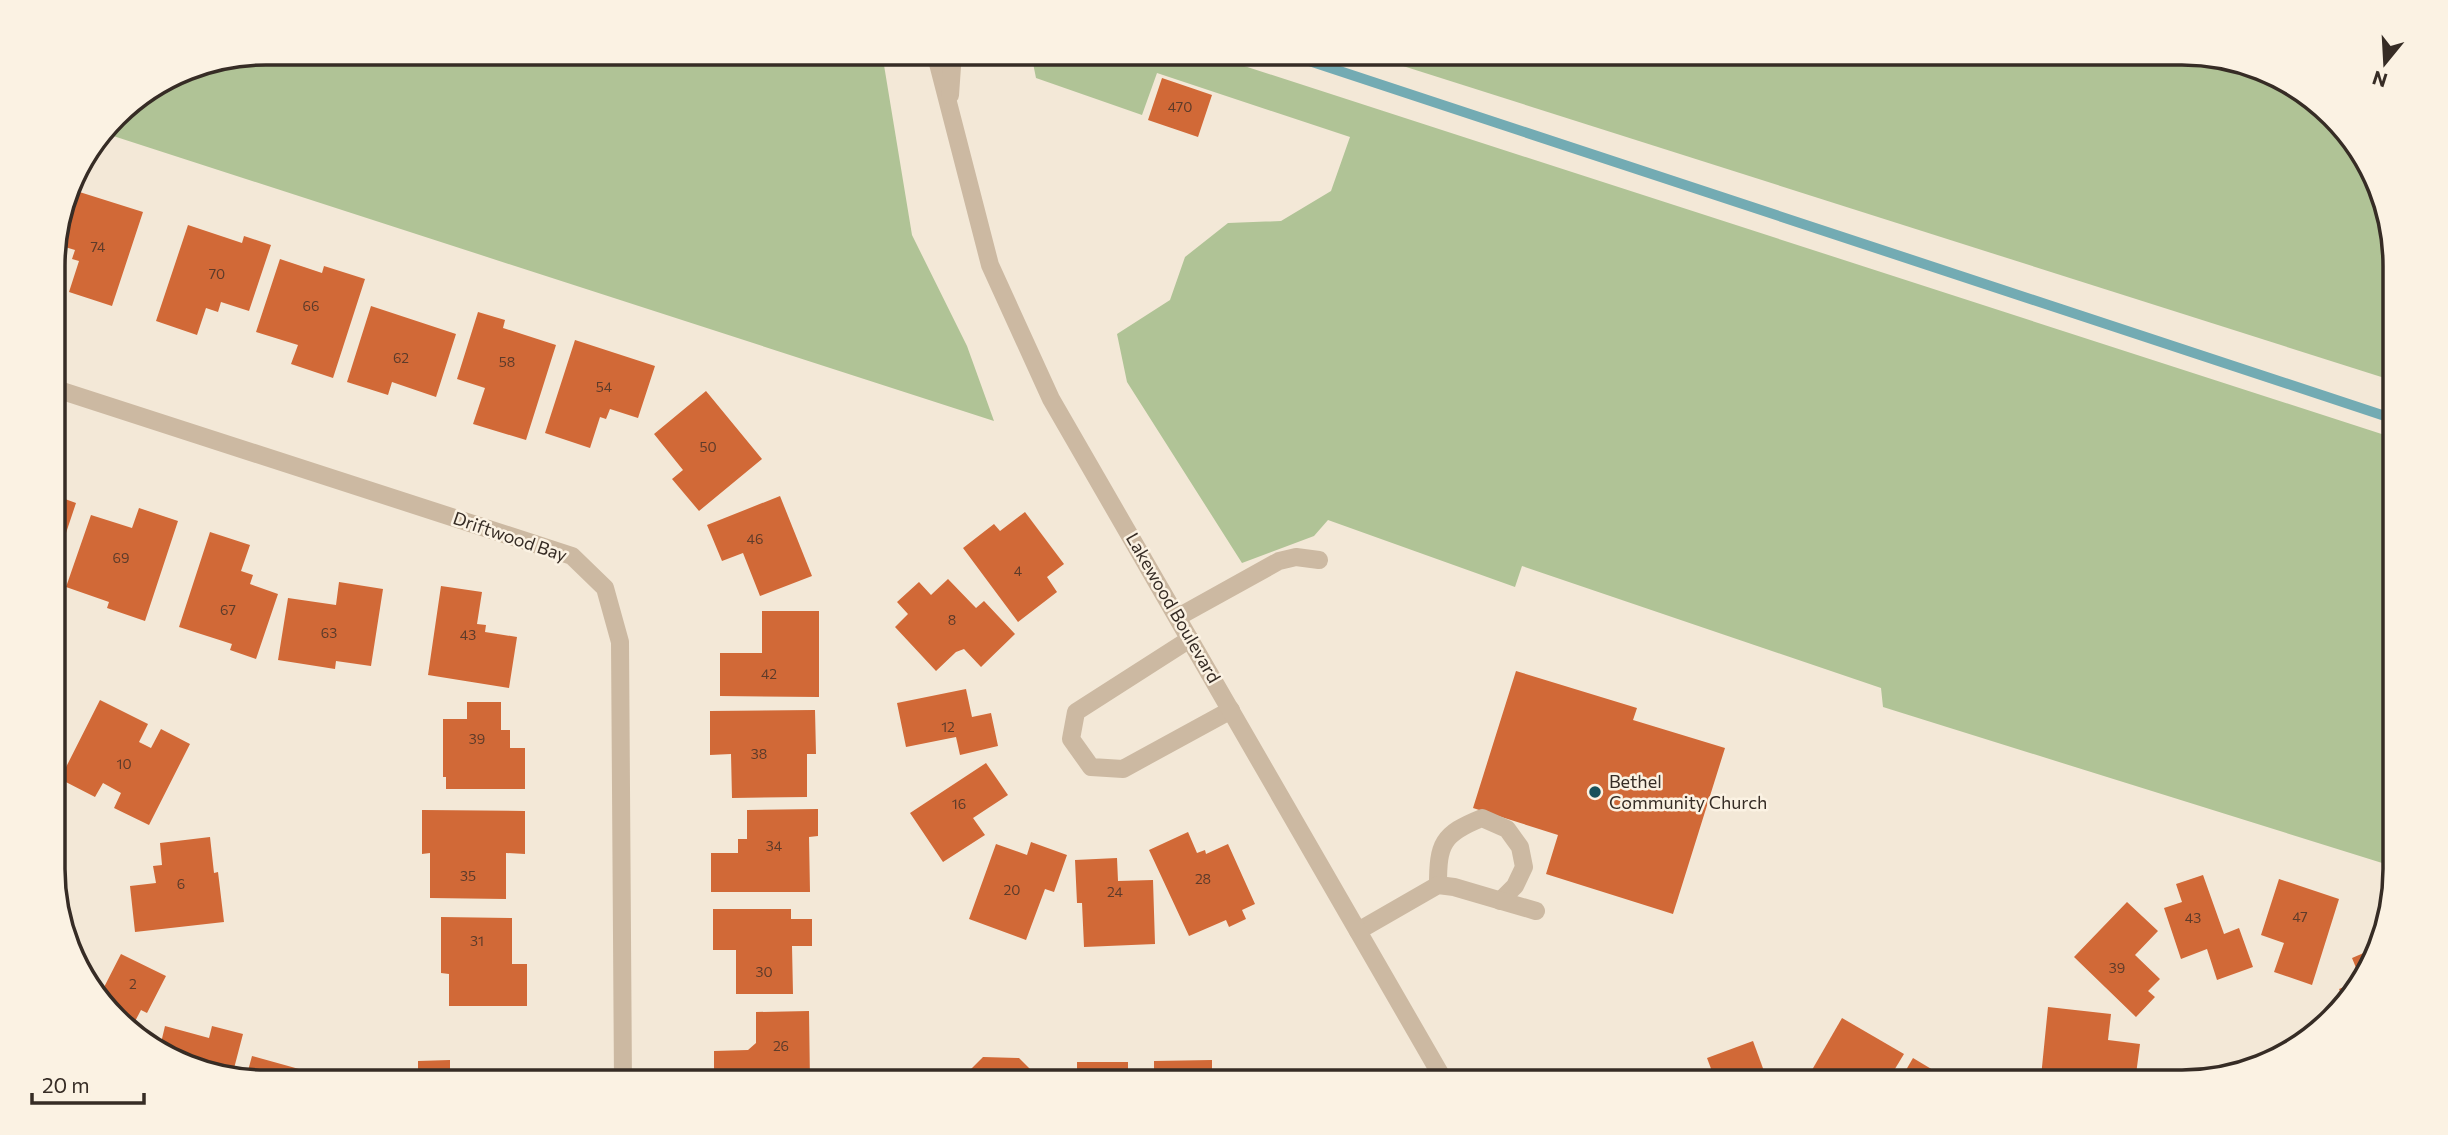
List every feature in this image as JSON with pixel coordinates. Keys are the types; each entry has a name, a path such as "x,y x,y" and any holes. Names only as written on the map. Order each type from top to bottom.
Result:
{"street":[{"name":"Lakewood Boulevard","path":"938,65 990,265 1051,399 1438,1070"},
{"name":"Lakewood Boulevard","path":"949,113 952,65"},
{"name":"Driftwood Bay","path":"65,392 572,556 605,588 620,642 623,1070"},
{"path":"1178,617 1279,561 1296,557 1319,560"},
{"path":"1190,639 1076,712 1071,739 1091,767 1123,769 1231,710"},
{"path":"1438,885 1438,856 1445,839 1461,826 1482,818 1507,829 1520,847 1524,867 1515,886 1500,901"},
{"path":"1358,931 1438,885 1454,887 1536,911"}],"green space":[{"path":"884,65 912,235 967,346 994,421 113,136 133,115 177,85 201,75 240,66"},
{"path":"1033,65 1241,65 2383,434 2383,863 1883,707 1881,688 1522,566 1515,587 1328,520 1314,536 1242,563 1127,382 1117,334 1170,300 1185,257 1228,223 1281,221 1331,191 1350,137 1157,73 1142,115 1036,78"},
{"path":"1400,65 2182,65 2208,66 2247,75 2305,106 2342,143 2368,189 2382,240 2383,378"}],"building":[{"path":"1162,78 1212,95 1198,137 1148,120"},
{"path":"79,192 143,212 112,306 69,292 79,261 72,259 75,250 65,247"},
{"path":"188,225 242,243 244,236 271,245 249,311 221,302 218,312 206,308 197,335 156,321"},
{"path":"280,259 322,273 324,266 365,279 333,378 291,364 298,345 256,332"},
{"path":"371,306 456,334 436,397 392,382 388,395 347,382"},
{"path":"478,312 505,320 503,328 556,345 526,440 473,424 485,388 457,379"},
{"path":"575,340 655,366 638,418 610,409 606,419 600,417 590,448 545,433"},
{"path":"706,391 762,459 699,511 672,479 683,470 654,434"},
{"path":"780,496 812,576 760,596 743,553 722,561 707,525"},
{"path":"65,499 76,503 65,536"},
{"path":"139,508 178,521 145,621 107,608 109,602 66,587 91,515 132,528"},
{"path":"1025,512 1064,564 1047,577 1057,592 1018,622 963,548 994,524 1000,531"},
{"path":"210,532 250,545 241,571 253,575 250,584 278,594 256,659 230,650 232,644 179,627"},
{"path":"948,579 976,608 984,601 1015,634 981,667 964,649 956,652 936,671 895,627 908,614 897,602 919,582 931,595"},
{"path":"339,582 383,589 371,666 336,661 335,669 278,660 288,598 336,605"},
{"path":"441,586 482,592 477,624 486,625 485,632 517,637 509,688 428,675"},
{"path":"762,611 819,611 819,697 720,696 720,653 762,653"},
{"name":"Bethel Community Church","path":"1516,671 1637,708 1633,720 1725,748 1673,914 1546,874 1558,835 1473,808"},
{"path":"966,689 972,717 991,713 998,746 960,755 956,737 906,747 897,703"},
{"path":"100,700 148,724 139,742 151,748 161,729 190,744 149,825 114,808 121,793 103,783 95,797 65,782 65,769"},
{"path":"467,702 501,702 501,730 510,730 510,748 525,748 525,789 446,789 446,777 443,777 443,719 467,719"},
{"path":"815,710 816,754 807,754 807,797 732,798 731,754 710,755 710,711"},
{"path":"986,763 1008,795 973,818 985,835 943,862 910,813"},
{"path":"818,809 818,836 809,837 810,892 711,892 711,853 738,853 738,839 747,839 747,810"},
{"path":"422,810 525,811 525,854 506,853 506,899 430,898 430,853 422,854"},
{"path":"1188,832 1197,853 1205,850 1206,854 1228,844 1255,904 1242,910 1246,919 1229,927 1226,920 1189,936 1149,850"},
{"path":"210,837 214,873 218,872 224,922 135,932 130,886 156,883 153,866 162,865 160,843"},
{"path":"1031,842 1067,855 1054,892 1045,889 1026,940 969,919 996,844 1027,855"},
{"path":"1117,858 1118,881 1153,880 1155,944 1084,947 1082,903 1077,903 1075,860"},
{"path":"2203,875 2224,934 2239,928 2253,967 2217,980 2207,949 2181,959 2164,908 2182,902 2176,884"},
{"path":"2279,879 2339,899 2312,985 2274,972 2284,943 2261,935"},
{"path":"2127,902 2158,931 2135,955 2160,979 2148,991 2155,997 2136,1017 2074,957"},
{"path":"713,909 791,909 791,919 812,919 812,946 792,946 793,994 736,994 736,950 713,950"},
{"path":"441,917 512,918 512,964 527,964 527,1006 449,1006 449,974 441,973"},
{"path":"2365,953 2356,969 2352,958"},
{"path":"121,954 166,976 147,1013 141,1010 135,1021 104,988"},
{"path":"2048,1007 2111,1014 2108,1040 2140,1044 2137,1070 2042,1070"},
{"path":"809,1011 810,1070 714,1070 714,1051 748,1050 756,1043 756,1012"},
{"path":"1842,1018 1904,1054 1894,1070 1812,1070"},
{"path":"165,1026 209,1038 212,1026 243,1034 234,1067 189,1055 161,1041"},
{"path":"1753,1041 1764,1070 1712,1070 1707,1058"},
{"path":"252,1056 299,1069 299,1070 248,1069"},
{"path":"983,1057 1019,1058 1031,1070 972,1070"},
{"path":"1913,1058 1933,1070 1906,1070"},
{"path":"450,1060 450,1070 418,1070 418,1061"},
{"path":"1212,1060 1212,1070 1154,1070 1154,1061"},
{"path":"1077,1062 1128,1062 1128,1070 1077,1070"}],"waterway":[{"path":"1321,65 2383,415"}],"place":[{"name":"Bethel Community Church","path":"1595,792"}]}
